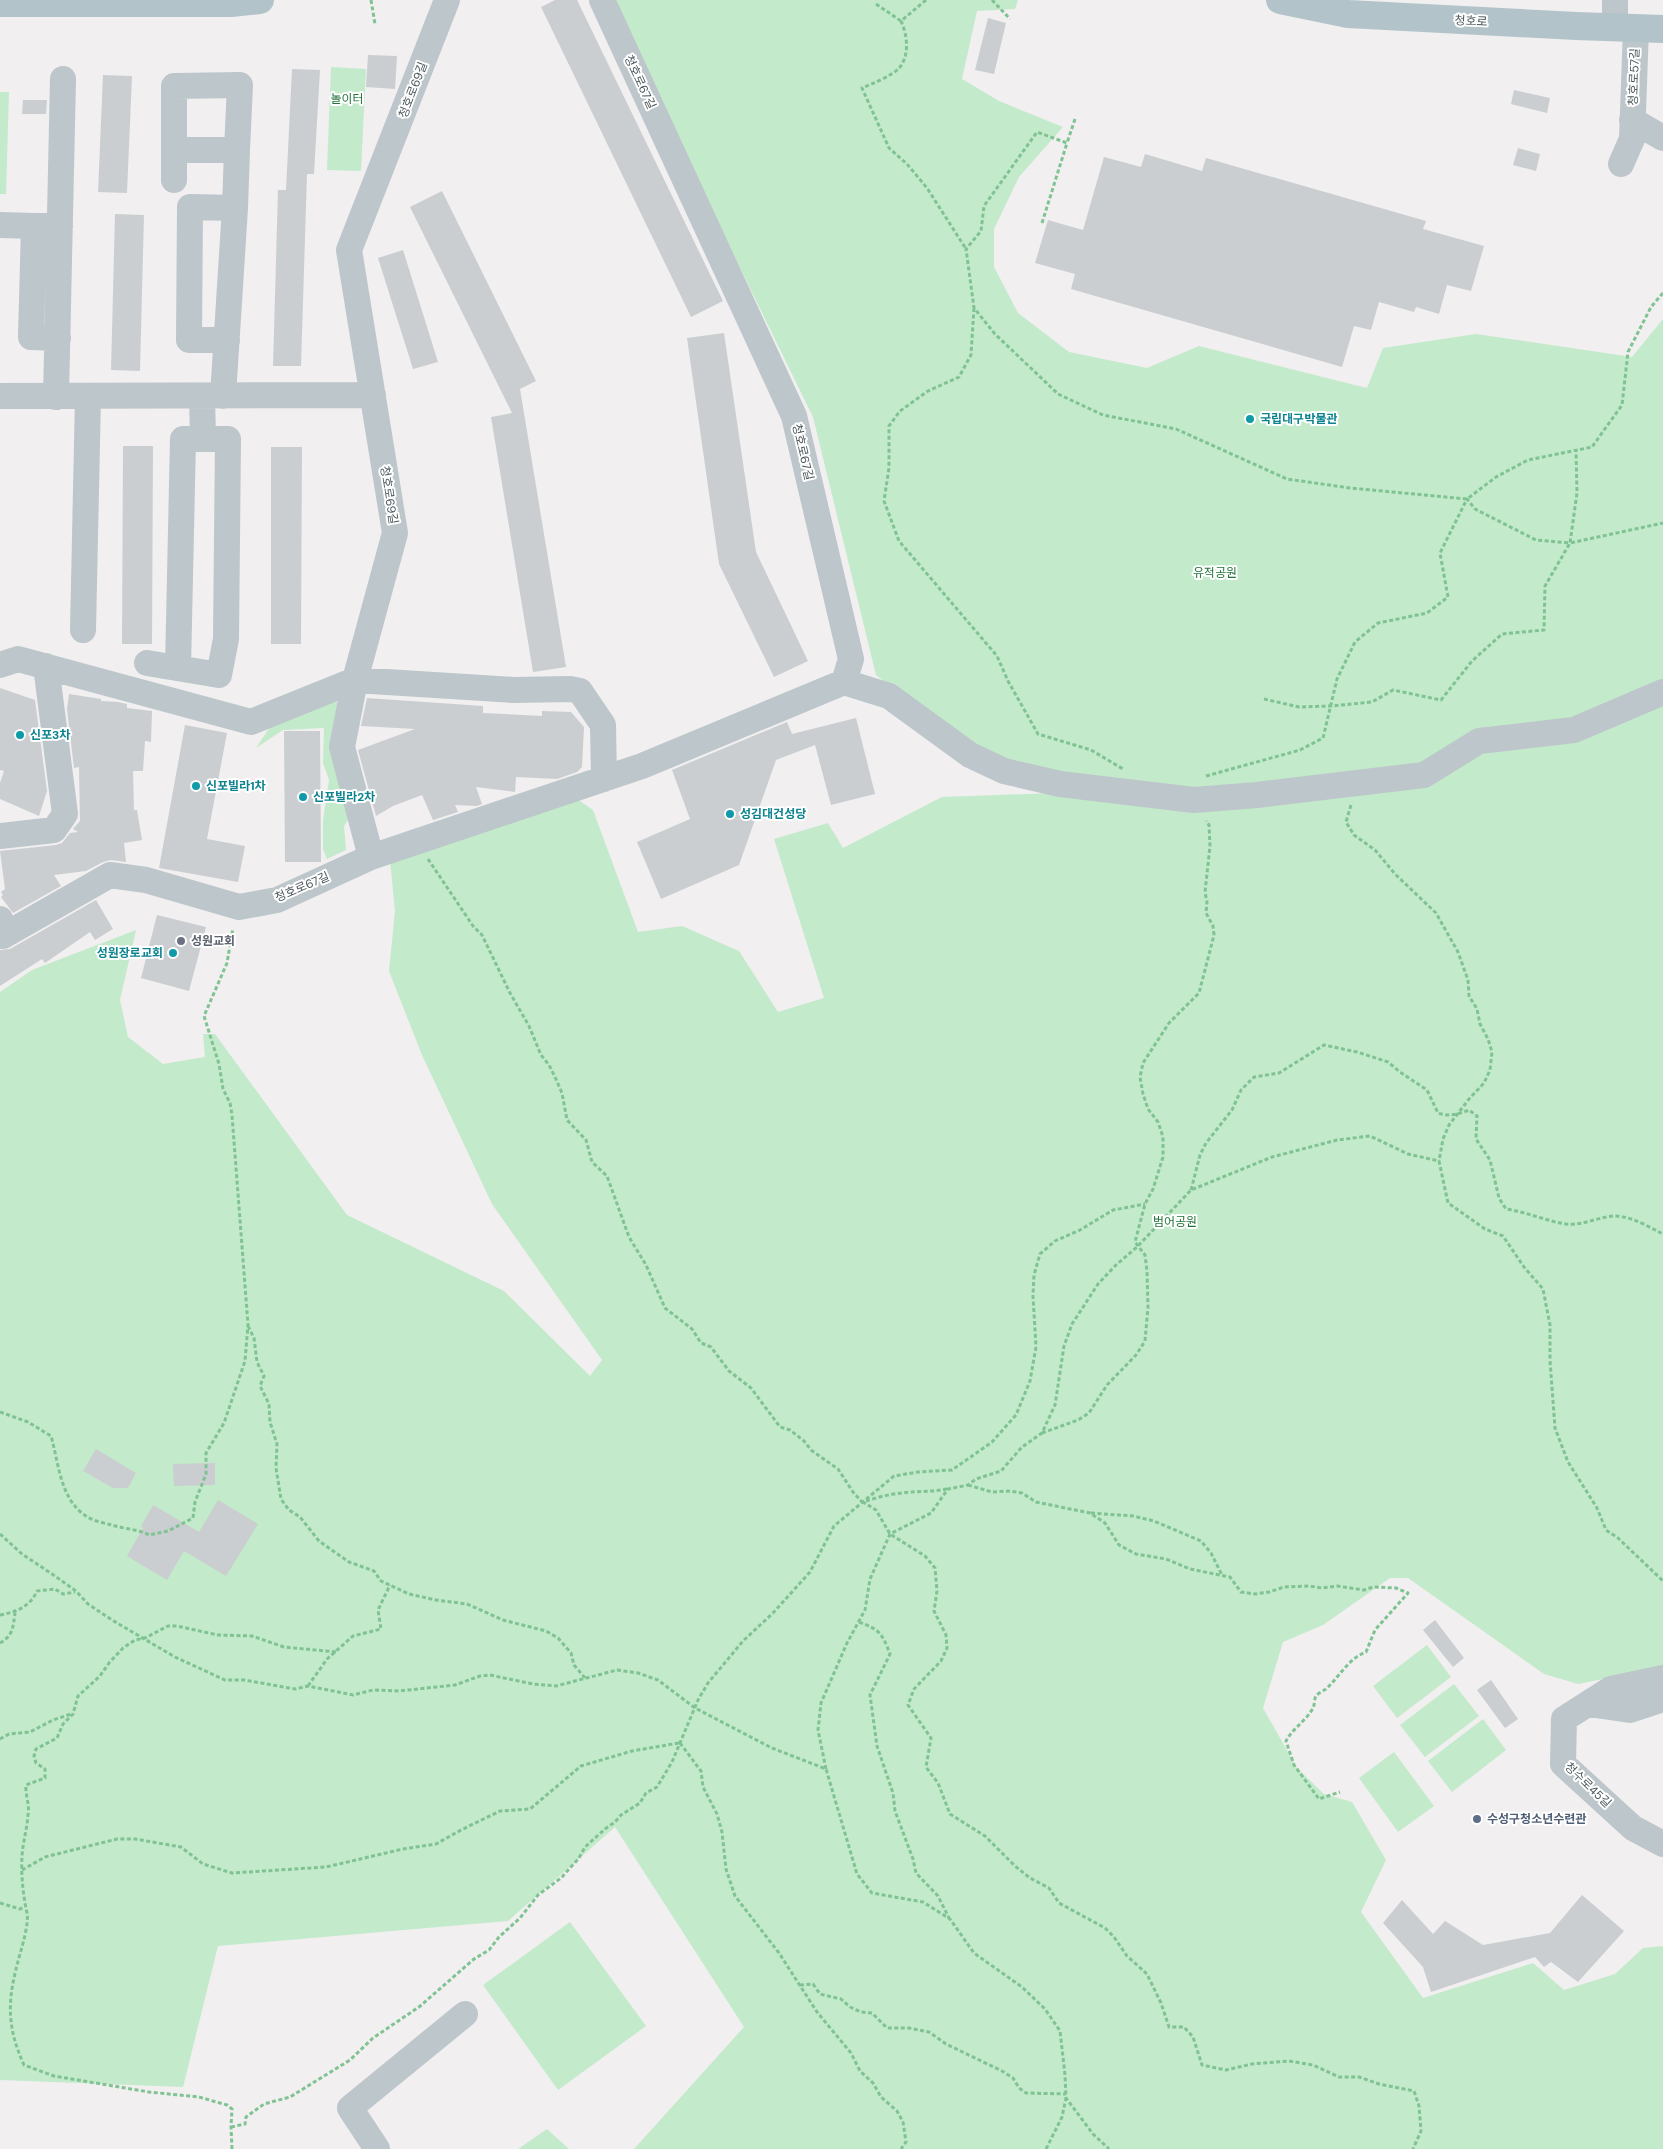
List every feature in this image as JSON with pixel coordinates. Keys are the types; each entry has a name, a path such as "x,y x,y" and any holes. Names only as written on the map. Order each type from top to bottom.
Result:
{"main road":[{"path":"0,3 231,3 260,0"},
{"name":"청호로","path":"1280,0 1348,14 1402,8 1625,28 1663,29"}],"street":[{"name":"청호로69길","path":"371,857 342,747 355,680 395,533 349,250 447,0"},
{"name":"청호로67길","path":"2,927 110,875 146,880 239,907 277,900 371,857 642,766 844,682 851,659 794,416 602,0"},
{"name":"청호로57길","path":"1615,0 1625,28 1632,120 1663,138"},
{"path":"56,397 63,79"},
{"path":"174,180 174,86 240,86 235,208 226,340 203,439"},
{"path":"1621,164 1632,139 1632,120"},
{"path":"174,150 237,150"},
{"path":"226,340 189,340 190,207 235,208"},
{"path":"0,225 60,226"},
{"path":"34,226 31,337 58,338"},
{"path":"0,396 373,396"},
{"path":"83,630 88,397"},
{"path":"147,663 220,675 226,639 228,439 182,439 178,668"},
{"path":"0,664 18,658 251,722 355,680 514,690 570,689 580,691 603,725 604,779"},
{"path":"0,836 54,830 65,814 46,666"},
{"path":"844,682 889,696 970,755 1004,771 1060,784 1188,799 1257,795 1424,775 1479,741 1574,730 1663,692"},
{"name":"청수로45길","path":"1663,1678 1611,1689 1564,1719 1563,1764 1633,1828 1663,1844"},
{"path":"1589,1704 1630,1710 1663,1698"},
{"path":"377,2149 350,2108 465,2014"}],"path":[{"path":"370,0 375,24"},
{"path":"901,21 926,0"},
{"path":"992,0 1010,19"},
{"path":"876,4 901,21 907,43 900,67 862,88 889,148 907,164 927,188 966,250 974,308 971,355 959,377 928,391 900,411 889,426 889,468 884,501 899,541 997,656 1008,681 1038,734 1091,750 1128,771"},
{"path":"1042,223 1074,120"},
{"path":"966,250 981,231 984,206 1037,132 1068,143"},
{"path":"1205,776 1300,750 1323,738 1337,679 1355,642 1378,623 1427,613 1448,596 1440,554 1468,499 1496,477 1528,460 1592,447 1622,404 1628,352 1651,307 1663,293"},
{"path":"974,308 995,334 1058,394 1102,415 1176,428 1287,480 1468,499 1475,509 1536,540 1570,544 1663,523"},
{"path":"1264,699 1300,707 1331,706 1372,702 1393,690 1441,700 1472,661 1502,634 1544,630 1545,586 1570,544 1577,493 1576,450"},
{"path":"862,1502 878,1496 934,1492 968,1485 976,1479 1001,1471 1022,1447 1042,1433 1078,1420 1089,1413 1107,1385 1136,1355 1144,1341 1148,1307 1147,1271 1145,1255 1135,1242 1145,1204 1158,1177 1163,1157 1163,1144 1158,1122 1148,1109 1140,1076 1143,1063 1169,1023 1199,993 1214,935 1214,926 1206,913 1207,902 1205,892 1210,846 1210,825 1188,799"},
{"path":"1353,802 1346,822 1354,835 1375,850 1395,874 1436,913 1458,952 1468,980 1469,996 1477,1009 1480,1024 1492,1052 1490,1070 1484,1083 1457,1114 1443,1139 1439,1161 1448,1203 1485,1229 1503,1236 1524,1268 1543,1289 1550,1325 1550,1361 1555,1428 1568,1462 1597,1508 1606,1530 1618,1538 1663,1581"},
{"path":"416,842 473,926 482,935 510,993 530,1026 541,1055 555,1077 562,1093 567,1120 586,1140 592,1162 607,1176 629,1237 646,1265 665,1308 692,1329 701,1343 711,1347 729,1371 751,1388 780,1427 790,1430 804,1441 811,1450 838,1469 862,1502 876,1510 890,1534 925,1556 935,1568 937,1591 934,1611 946,1635 947,1648 941,1661 914,1689 908,1705 930,1738 926,1767 938,1783 950,1814 985,1836 1030,1878 1049,1888 1059,1903 1104,1928 1114,1937 1127,1956 1147,1974 1161,2003 1169,2027 1184,2027 1193,2037 1202,2064 1226,2070 1252,2064 1289,2060 1313,2065 1339,2077 1359,2077 1379,2084 1414,2091 1419,2106 1421,2131 1413,2149"},
{"path":"0,1412 28,1422 51,1436 60,1478 72,1505 88,1518 150,1535 168,1531 193,1518 195,1502 206,1474 206,1453 224,1423 244,1361 248,1325 232,1115 230,1103 223,1089 219,1064 204,1016 228,964 234,905"},
{"path":"1191,1190 1200,1155 1206,1143 1232,1110 1241,1090 1254,1077 1279,1073 1324,1045 1358,1052 1388,1062 1427,1090 1438,1113 1444,1115 1457,1114 1469,1110 1477,1116 1476,1139 1490,1160 1499,1198 1506,1209 1530,1213 1568,1224 1615,1216 1623,1217 1644,1224 1663,1234"},
{"path":"1042,1433 1055,1405 1064,1346 1072,1324 1098,1284 1116,1265 1138,1247 1191,1190 1272,1158 1338,1140 1370,1136 1408,1154 1439,1161"},
{"path":"231,2127 245,2124 246,2117 264,2104 290,2098 350,2060 373,2038 419,2007 474,1959 489,1950 499,1937 520,1918 538,1894 561,1878 579,1858 585,1847 621,1815 640,1803 646,1793 657,1787 708,1683 724,1663 810,1572 834,1526 894,1476 918,1472 952,1470 992,1442 1016,1415 1030,1381 1036,1347 1033,1296 1034,1275 1040,1254 1055,1241 1080,1230 1113,1210 1145,1204"},
{"path":"248,1325 254,1338 257,1362 264,1376 260,1386 269,1404 270,1422 277,1444 276,1468 281,1499 289,1510 300,1517 319,1541 349,1562 374,1571 381,1581 410,1594 467,1604 503,1620 546,1631 558,1638 571,1654 574,1665 586,1678"},
{"path":"968,1485 992,1492 1010,1491 1022,1493 1036,1502 1090,1513 1133,1516 1147,1519 1201,1541 1211,1553 1222,1575"},
{"path":"948,1489 931,1513 890,1534 870,1579 864,1610 846,1643 821,1703 818,1730 826,1769 857,1874 872,1893 923,1902 950,1919"},
{"path":"1090,1513 1105,1523 1119,1546 1136,1554 1166,1560 1190,1570 1230,1577 1241,1592 1256,1594 1284,1588 1338,1586 1364,1590 1373,1587 1396,1588 1408,1593 1375,1630 1366,1652 1346,1665 1338,1676 1316,1696 1313,1708 1290,1733 1286,1741 1294,1765 1319,1799 1340,1792"},
{"path":"0,1534 22,1554 76,1591 88,1604 175,1657 225,1680 244,1680 295,1689 308,1686 353,1695 373,1690 399,1691 455,1685 480,1676 490,1675 534,1684 556,1686 616,1670 638,1672 658,1680 695,1708 772,1748 826,1769"},
{"path":"308,1686 327,1659 353,1636 380,1629 378,1610 390,1584"},
{"path":"0,1616 15,1613 33,1600 38,1591 55,1589 64,1594 76,1591"},
{"path":"0,1643 7,1639 13,1629 15,1613"},
{"path":"858,1622 876,1628 884,1637 890,1654 870,1695 876,1746 893,1793 895,1811 913,1858 916,1873 938,1896 950,1919 974,1953 1022,1987 1045,2009 1060,2031 1066,2096 1062,2117 1046,2149"},
{"path":"232,2149 232,2109 221,2102 199,2097 149,2092 54,2076 24,2065 14,2044 9,2013 13,1978 23,1942 27,1913 24,1907 22,1870 22,1854 29,1802 25,1793 26,1785 45,1778 46,1771 36,1763 34,1756 36,1749 58,1738 64,1724 73,1714 78,1696 100,1676 108,1663 122,1648 135,1640 145,1638 168,1626 177,1626 218,1635 252,1636 284,1647 336,1652"},
{"path":"0,1739 9,1734 30,1732 53,1720 73,1714"},
{"path":"22,1870 45,1857 117,1839 135,1839 181,1847 203,1864 232,1873 326,1867 403,1848 436,1844 500,1811 530,1809 581,1766 632,1751 680,1743"},
{"path":"680,1743 701,1771 703,1787 717,1814 722,1832 726,1869 735,1896 779,1953 817,2012 851,2053 860,2071 873,2083 881,2097 896,2111 903,2122 906,2142 901,2149"},
{"path":"0,1904 24,1907"},
{"path":"799,1985 813,1984 820,1994 841,1999 850,2007 861,2012 872,2013 887,2028 909,2028 929,2032 946,2044 1002,2071 1013,2078 1018,2088 1026,2093 1066,2096"},
{"path":"1066,2096 1093,2134 1109,2149"}],"green space":[{"name":"유적공원","path":"609,0 1018,0 1015,9 977,11 962,79 999,101 1063,127 1019,177 994,229 994,267 1018,313 1069,352 1147,368 1199,346 1367,388 1383,348 1476,334 1632,357 1663,319 1663,684 1576,722 1421,767 1192,793 1062,778 971,749 876,675 813,417"},
{"name":"놀이터","path":"331,67 366,69 361,171 327,170"},
{"path":"0,92 9,92 6,194 0,194"},
{"name":"범어공원","path":"1663,699 1663,1667 1578,1684 1544,1674 1408,1578 1390,1578 1323,1625 1283,1642 1263,1708 1297,1768 1324,1794 1352,1802 1386,1860 1361,1912 1423,1998 1533,1963 1564,1990 1615,1974 1643,1948 1663,1946 1663,2149 634,2149 744,2027 615,1827 508,1921 218,1946 183,2087 0,2080 0,992 32,970 136,930 120,1000 128,1037 163,1064 205,1057 203,1034 215,1034 347,1215 504,1291 590,1376 602,1360 492,1204 422,1055 389,971 395,911 390,860 574,797 593,810 638,932 682,926 739,951 778,1012 824,998 774,839 828,823 843,848 942,797 1425,780 1471,749"},
{"path":"326,700 343,703 350,817 344,826 346,850 327,859 323,849 323,820 329,780 323,763 324,728 283,730 256,748 272,724"},
{"path":"1427,1645 1451,1677 1397,1718 1373,1686"},
{"path":"1454,1684 1479,1716 1425,1757 1400,1725"},
{"path":"1483,1719 1506,1750 1452,1792 1428,1761"},
{"path":"1394,1752 1434,1806 1398,1832 1359,1778"},
{"path":"570,1922 646,2026 558,2090 483,1985"},
{"path":"547,2129 569,2149 518,2149"}],"building":[{"path":"555,0 577,0 723,301 691,317 541,7"},
{"path":"988,18 1006,23 994,74 975,70"},
{"path":"368,55 397,56 395,89 366,87"},
{"path":"292,69 320,70 314,174 307,174 301,366 273,366 278,190 286,190"},
{"path":"103,75 132,76 127,193 98,192"},
{"path":"1514,90 1550,98 1547,113 1511,104"},
{"path":"23,100 47,100 46,114 22,114"},
{"path":"1518,148 1540,154 1536,171 1513,165"},
{"path":"1145,154 1202,171 1206,158 1426,221 1423,229 1484,246 1471,291 1447,285 1439,314 1416,307 1414,312 1379,302 1371,330 1354,326 1342,367 1071,289 1075,274 1035,263 1048,220 1083,230 1104,157 1141,167"},
{"path":"442,191 536,381 520,389 566,667 533,672 491,417 512,413 410,207"},
{"path":"115,214 144,215 140,371 111,370"},
{"path":"403,250 438,362 413,369 378,258"},
{"path":"724,333 756,552 808,661 774,677 719,564 687,338"},
{"path":"123,446 153,446 152,644 122,644"},
{"path":"271,447 302,447 301,644 271,644"},
{"name":"신포3차","path":"0,688 35,700 47,791 39,816 0,799 0,783 4,771 0,770"},
{"path":"69,694 127,704 127,708 152,711 151,742 145,741 143,771 133,771 134,810 137,810 142,840 124,843 126,862 111,860 86,871 54,875 61,886 13,913 1,897 3,895 1,892 5,889 0,851 56,845 62,843 70,833 78,832 73,829 80,821 79,767 74,768 67,709"},
{"path":"367,698 483,706 483,713 542,716 542,711 571,712 584,727 582,767 577,772 557,779 516,777 515,792 476,787 482,804 477,806 455,805 458,812 433,820 422,795 393,806 376,816 358,750 415,729 361,726"},
{"path":"856,718 875,794 831,805 815,745 776,760 739,865 661,899 637,842 690,819 672,770 787,722 792,734"},
{"name":"신포빌라1차","path":"185,725 227,733 207,839 245,846 238,882 159,868"},
{"name":"신포빌라2차","path":"284,731 320,731 321,862 285,862"},
{"path":"96,900 113,929 95,940 90,932 45,963 42,959 0,986 0,950 10,949"},
{"name":"성원장로교회","path":"157,915 206,927 189,991 141,978"},
{"path":"96,1449 136,1473 128,1488 113,1488 83,1471"},
{"path":"215,1463 215,1485 174,1486 173,1464"},
{"path":"218,1500 258,1524 226,1576 184,1551 167,1580 127,1556 143,1528 141,1526 153,1505 199,1532"},
{"path":"1435,1620 1464,1658 1453,1667 1423,1630"},
{"path":"1491,1680 1518,1719 1505,1728 1477,1690"},
{"path":"1582,1895 1624,1931 1578,1982 1551,1962 1544,1967 1535,1957 1431,1992 1423,1967 1383,1923 1402,1900 1433,1934 1445,1921 1483,1945 1550,1933"}],"place":[{"name":"국립대구박물관","path":"1250,419"},
{"name":"신포3차","path":"20,735"},
{"name":"신포빌라1차","path":"196,786"},
{"name":"신포빌라2차","path":"303,797"},
{"name":"성김대건성당","path":"730,814"},
{"name":"성원교회","path":"181,941"},
{"name":"성원장로교회","path":"173,953"},
{"name":"수성구청소년수련관","path":"1477,1819"}]}
